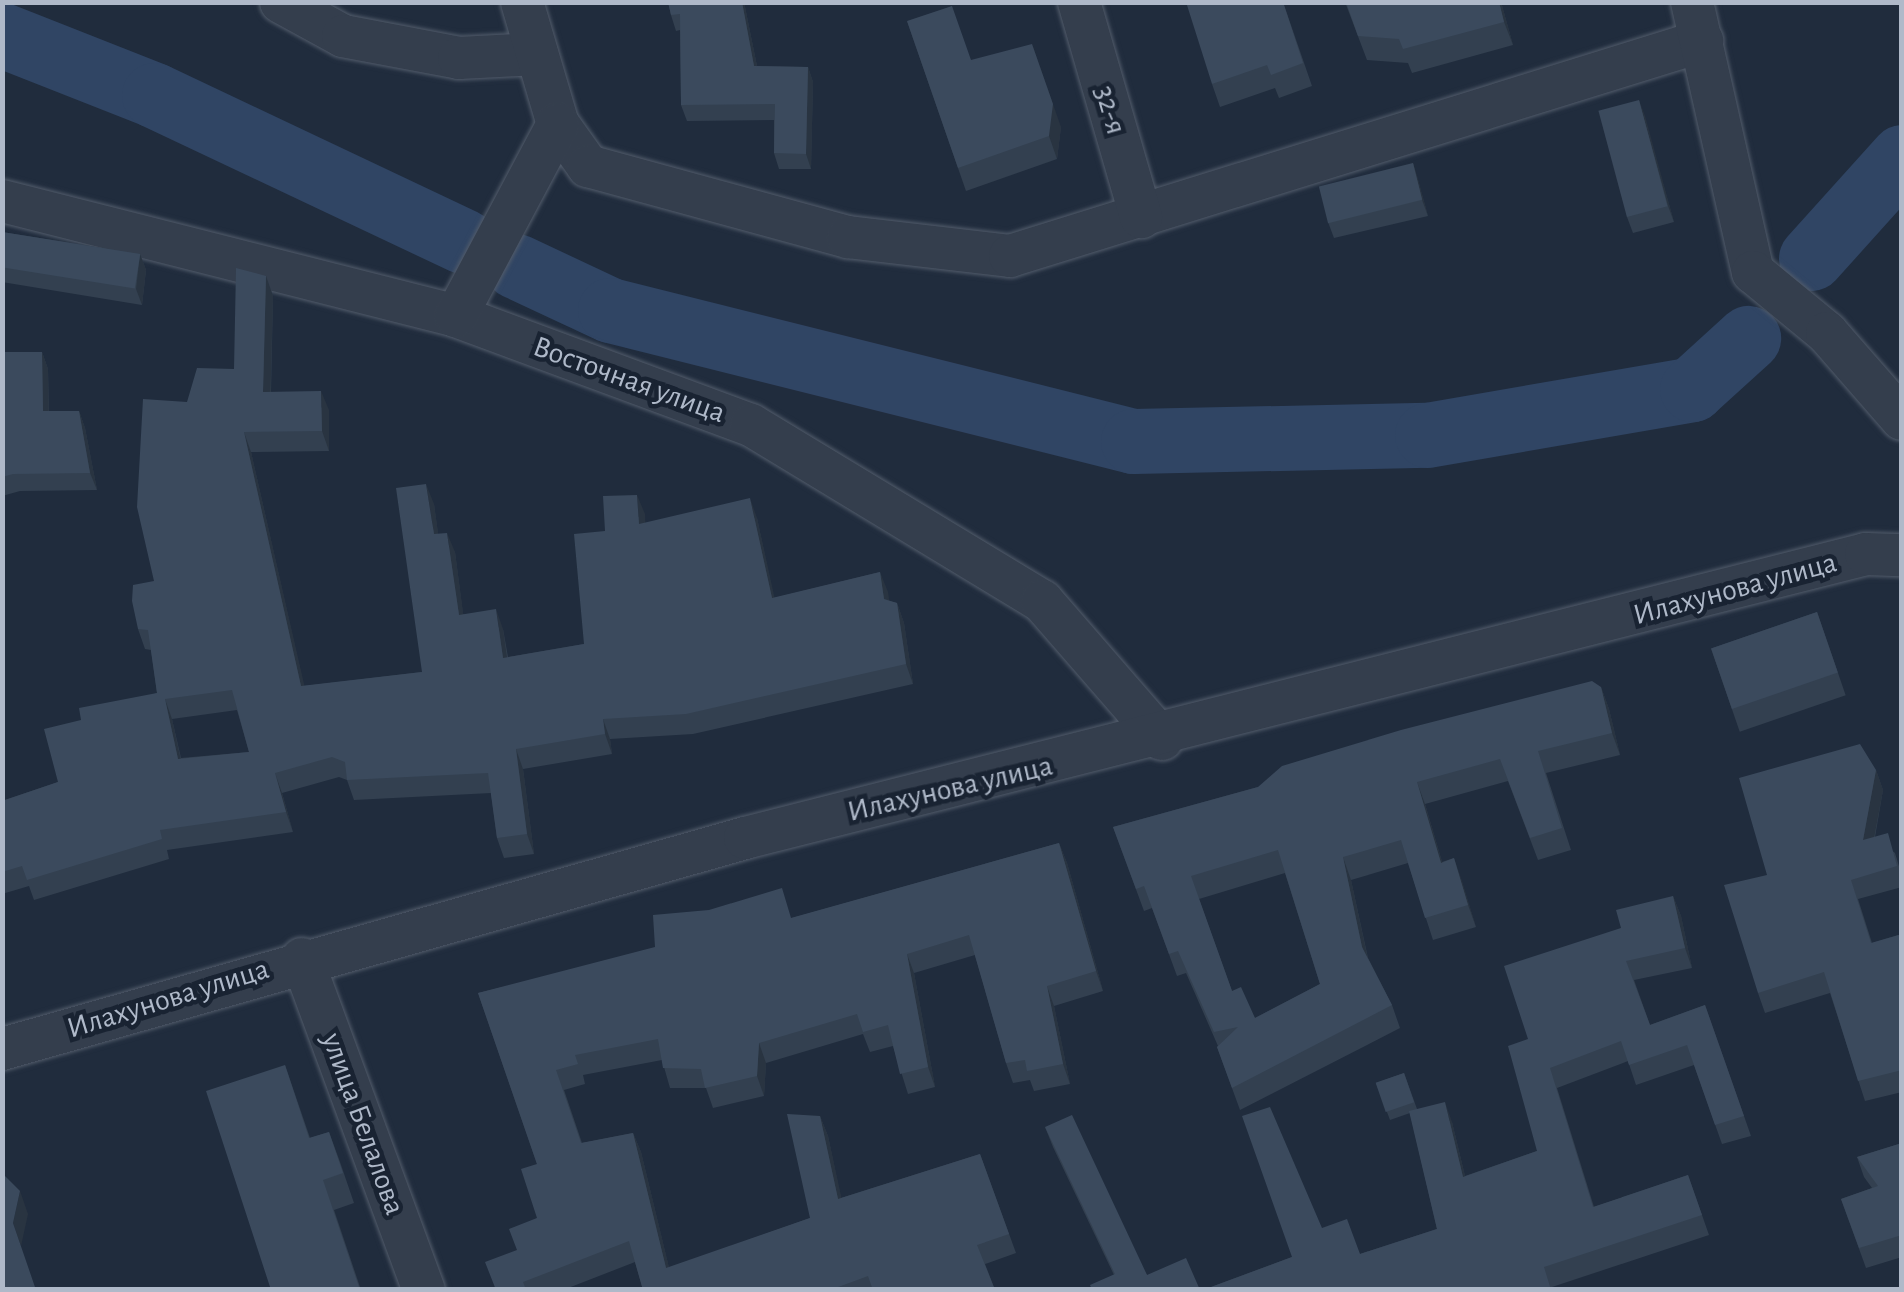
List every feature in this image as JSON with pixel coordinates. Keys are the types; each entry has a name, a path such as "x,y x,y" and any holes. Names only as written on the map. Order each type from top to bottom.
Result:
{"street":[{"path":"282,2 343,36 460,58 538,54"},
{"path":"522,2 558,124 588,166 923,252 1010,256 1141,216 1697,22 1753,272 1827,333 1902,419"},
{"name":"32-я","path":"1079,2 1141,216"},
{"path":"456,316 558,124"},
{"name":"Восточная улица","path":"2,201 260,259 456,316 751,425 1042,601 1162,738"},
{"name":"Илахунова улица","path":"2,1049 302,959 745,838 1162,738 1866,554 1902,555"},
{"name":"улица Белалова","path":"302,959 424,1290"}],"building":[{"path":"668,2 742,2 754,66 808,67 806,154 774,153 775,104 681,105 680,14 671,15"},
{"path":"1186,2 1283,2 1303,63 1271,75 1267,65 1212,84"},
{"path":"1346,2 1499,2 1504,22 1403,49 1399,39 1358,36"},
{"path":"952,6 971,60 1032,44 1053,104 1049,136 958,168 907,21"},
{"path":"1639,100 1667,206 1627,217 1598,111"},
{"path":"1413,163 1422,200 1328,223 1319,186"},
{"path":"2,232 140,254 135,288 2,267"},
{"path":"236,268 266,276 263,392 321,391 322,431 244,432 301,686 422,672 396,488 426,484 434,534 447,533 459,615 496,609 503,658 584,644 574,534 605,531 603,496 637,495 639,524 750,498 772,598 880,572 884,599 897,603 906,664 686,714 603,719 605,734 516,749 527,834 497,838 488,773 347,780 345,762 332,757 275,773 286,812 160,830 162,839 27,880 22,866 2,872 2,801 58,782 44,729 81,720 79,708 157,693 148,630 138,629 132,601 133,585 154,581 137,507 143,399 187,402 197,368 234,369","holes":["232,690 249,752 178,759 165,699"]},
{"path":"2,352 42,352 43,411 79,411 90,473 2,477"},
{"path":"1817,612 1838,673 1732,709 1711,648"},
{"path":"1592,681 1601,687 1612,733 1538,751 1562,828 1530,838 1500,759 1417,782 1441,863 1454,858 1468,905 1425,918 1401,840 1343,857 1362,947 1392,1005 1232,1088 1217,1047 1238,1027 1214,1032 1178,951 1169,954 1144,886 1136,889 1113,827 1258,787 1282,766 1401,730","holes":["1278,850 1320,984 1255,1018 1241,987 1232,991 1191,876"]},
{"path":"1860,744 1876,770 1863,840 1888,833 1897,866 1851,880 1871,943 1902,934 1902,1070 1858,1081 1824,972 1758,993 1724,885 1767,875 1739,778"},
{"path":"1059,843 1096,971 1047,986 1063,1064 1027,1071 1025,1060 1006,1063 969,935 907,954 928,1067 900,1074 888,1025 863,1032 857,1014 759,1043 757,1076 705,1088 701,1069 663,1068 658,1039 575,1055 578,1064 556,1070 581,1143 633,1133 666,1268 810,1218 787,1114 820,1116 838,1199 980,1154 1009,1234 977,1245 995,1290 873,1290 868,1276 830,1290 643,1290 629,1241 523,1282 526,1290 496,1290 485,1262 517,1250 509,1229 537,1218 521,1169 537,1164 478,993 655,947 653,915 709,910 782,888 791,918"},
{"path":"1673,896 1685,948 1626,961 1650,1025 1705,1005 1744,1116 1715,1125 1687,1045 1629,1065 1621,1041 1550,1068 1593,1207 1688,1175 1702,1215 1544,1267 1551,1290 1203,1290 1292,1257 1242,1116 1270,1107 1322,1228 1347,1219 1360,1254 1437,1229 1409,1111 1445,1102 1463,1177 1537,1151 1508,1046 1528,1039 1504,966 1621,928 1616,910"},
{"path":"285,1065 309,1138 329,1132 343,1173 323,1180 360,1290 271,1290 206,1091"},
{"path":"1404,1073 1414,1102 1386,1112 1376,1083"},
{"path":"1072,1115 1147,1275 1186,1258 1200,1290 1092,1290 1090,1285 1115,1274 1045,1127"},
{"path":"1902,1143 1902,1235 1859,1248 1841,1199 1878,1186 1857,1157"},
{"path":"2,1173 20,1191 13,1223 36,1290 2,1290"}],"waterway":[{"path":"2,35 154,95 463,241"},
{"path":"1811,258 1902,157"},
{"path":"516,266 610,310 1133,441 1427,435 1692,389 1748,338"}]}
